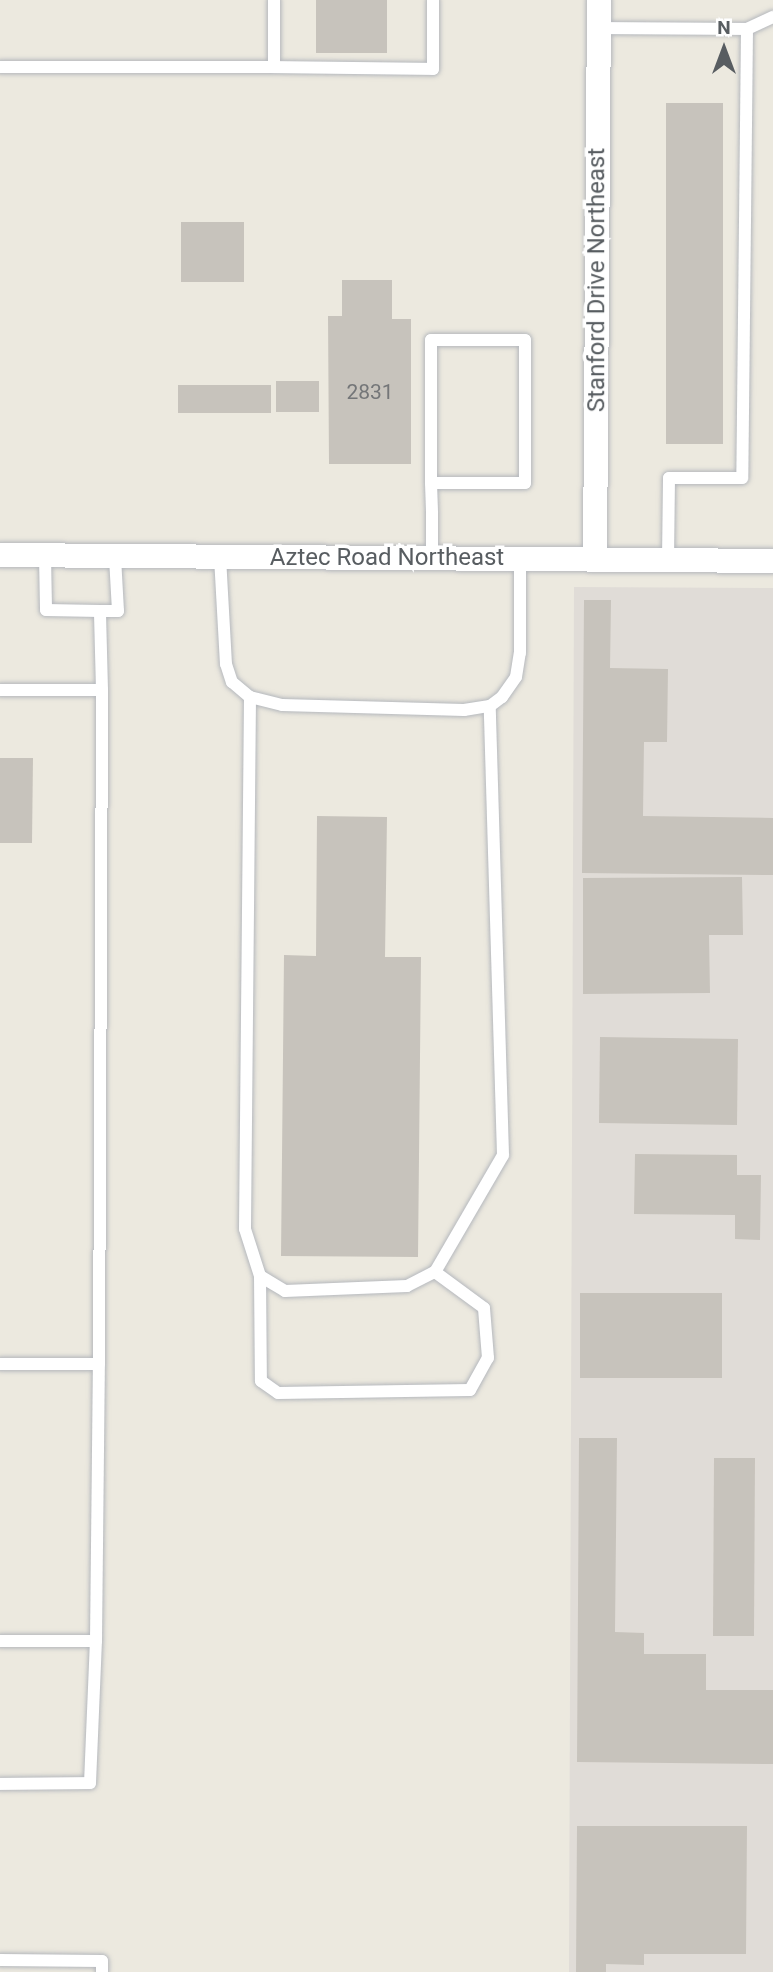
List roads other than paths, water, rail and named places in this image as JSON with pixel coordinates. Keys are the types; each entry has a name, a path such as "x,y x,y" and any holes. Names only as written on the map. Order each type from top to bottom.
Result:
{"street":[{"name":"Stanford Drive Northeast","path":"595,559 599,0"},
{"name":"Aztec Road Northeast","path":"0,555 773,561"}],"lane":[{"path":"274,0 274,67"},
{"path":"0,67 433,69 433,0"},
{"path":"599,28 747,29 773,17"},
{"path":"668,560 669,478 742,478 747,29"},
{"path":"431,483 525,483 525,341 431,341 431,483 432,558"},
{"path":"45,556 46,610 100,611 118,611 115,557"},
{"path":"220,557 226,664 232,682 250,697 282,705 464,710 490,706 502,697 516,677 520,653 520,559"},
{"path":"0,1784 90,1783 96,1642 99,1364 102,690 100,611"},
{"path":"0,690 102,690"},
{"path":"250,697 244,1229 260,1276 261,1381 278,1393 470,1390 488,1358 484,1308 435,1272"},
{"path":"260,1276 285,1292 407,1286 435,1272 503,1155 490,706"},
{"path":"0,1364 99,1364"},
{"path":"0,1641 96,1642"},
{"path":"0,1960 102,1961 102,1972"}]}
